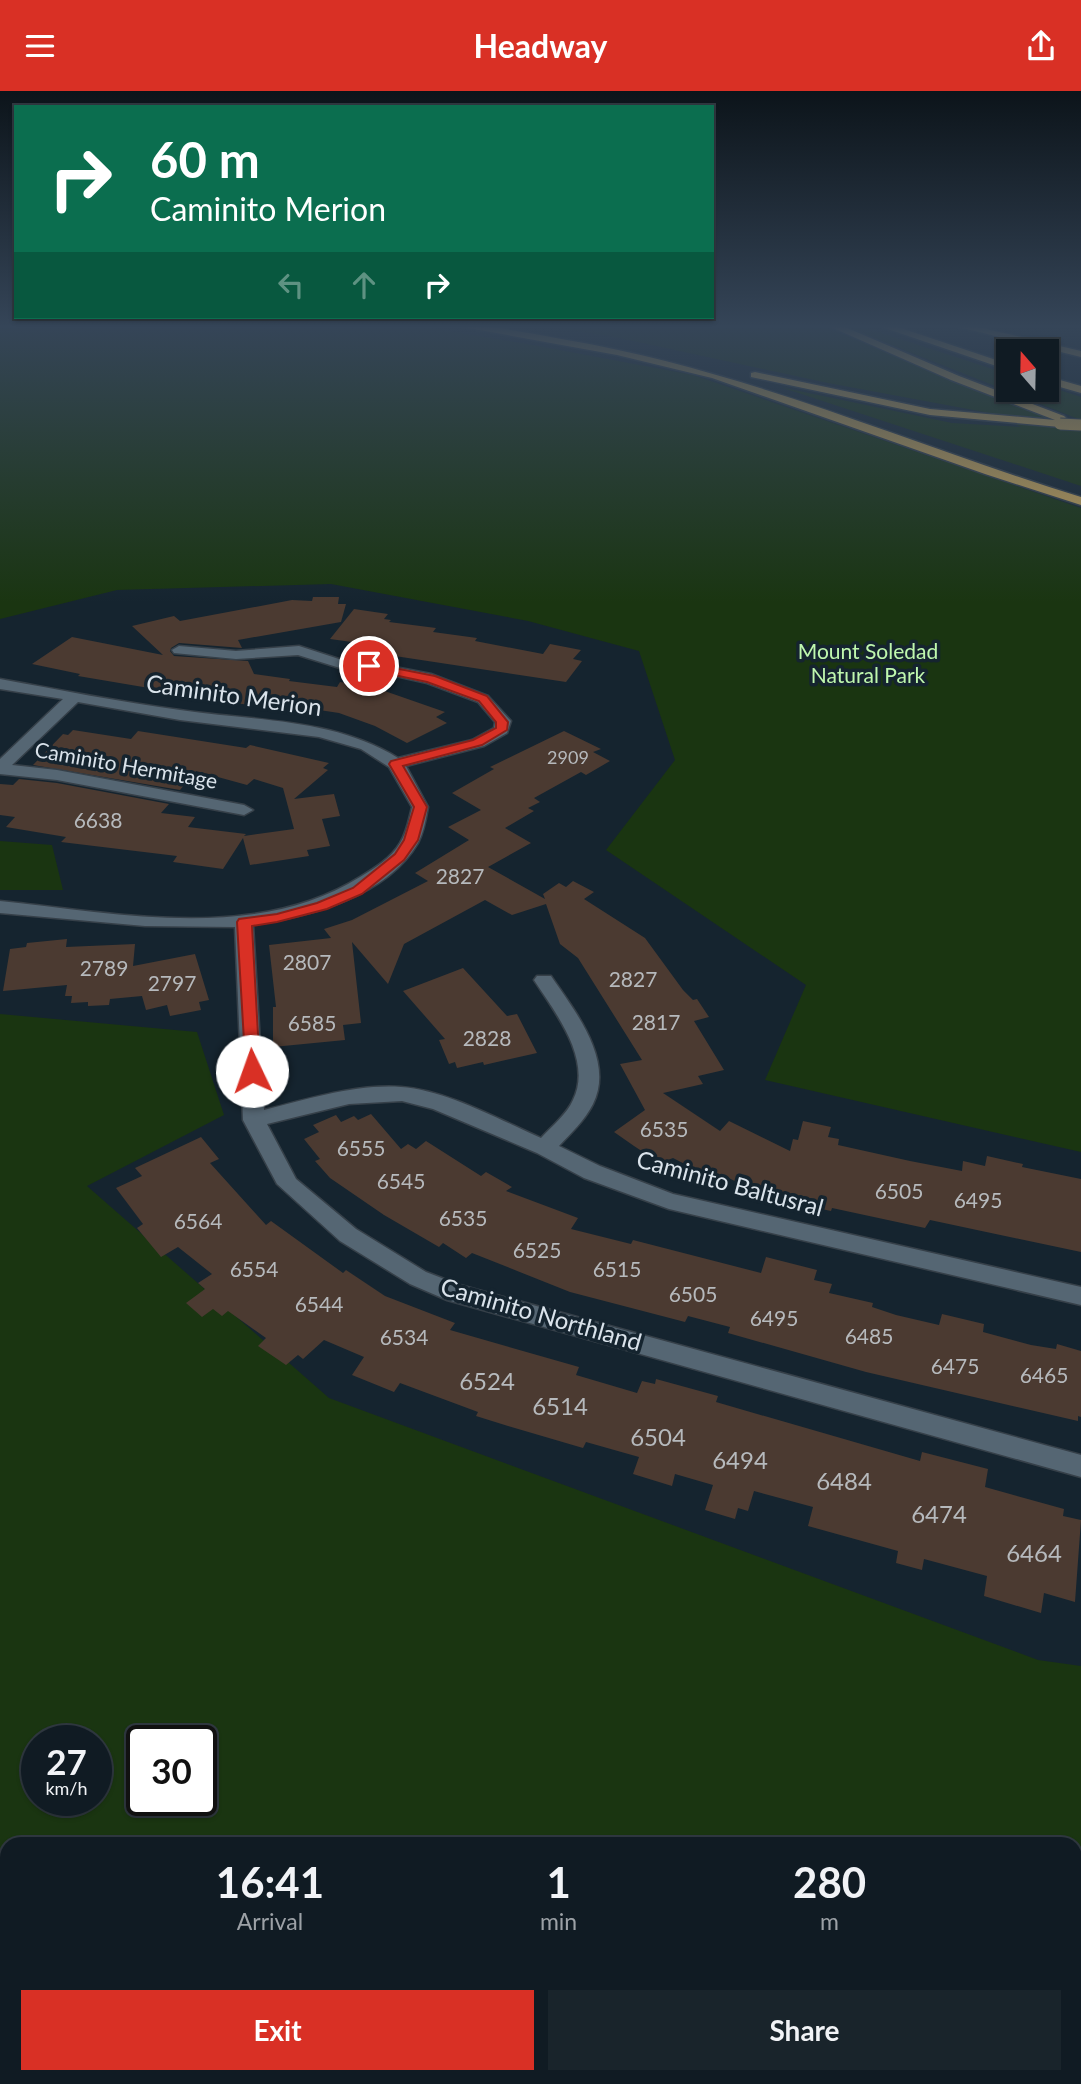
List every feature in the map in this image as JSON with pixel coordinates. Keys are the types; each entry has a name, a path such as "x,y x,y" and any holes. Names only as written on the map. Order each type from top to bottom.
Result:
{"highway":[{"path":"832,417 1081,501"},
{"path":"979,417 1081,425"},
{"path":"1060,417 1081,425"},
{"path":"967,464 1081,509"}],"street":[{"path":"178,650 236,655 299,650 340,664 369,666 430,679 483,699 502,722 501,730 478,743 396,764"},
{"name":"Caminito Merion","path":"0,684 73,698 321,732 367,746 396,764 420,807 411,840 400,857 358,891 311,909 277,918 244,922 186,923 0,907"},
{"path":"0,768 73,698"},
{"name":"Caminito Hermitage","path":"0,768 57,775 244,810"},
{"name":"Caminito Northland","path":"244,922 254,1120 288,1184 348,1235 418,1278 454,1293 1081,1466"},
{"path":"544,980 583,1042 588,1082 584,1101 545,1149"},
{"name":"Caminito Baltusral","path":"254,1120 349,1097 402,1094 439,1103 592,1172 668,1201 1081,1296"}],"green space":[{"name":"Mount Soledad Natural Park","path":"0,417 816,417 1081,508 1081,1152 765,1080 806,985 606,850 675,760 639,651 528,621 331,584 117,590 0,619"},
{"path":"871,417 923,417 952,423 1021,427 1001,417 1049,417 1081,430 1081,486"},
{"path":"0,841 52,845 63,890 0,890"},
{"path":"0,1014 197,1032 224,1115 87,1186 329,1398 1038,1660 1081,1666 1081,1837 0,1837"}],"building":[{"path":"313,597 339,597 338,604 346,604 341,622 238,640 242,648 179,643 170,651 174,656 248,661 254,674 290,679 289,681 337,687 340,682 353,684 356,681 445,712 436,717 447,723 407,743 375,726 339,713 306,708 304,711 277,709 147,690 149,688 78,676 80,674 32,664 72,637 163,655 132,626 174,616 180,621 292,600 312,601"},
{"path":"354,609 388,614 384,619 391,620 389,622 436,628 433,632 477,638 475,641 543,654 550,644 581,650 573,659 582,661 566,682 375,653 381,646 330,639"},
{"path":"73,730 131,739 138,731 246,748 250,745 329,763 323,768 328,770 294,799 334,794 340,816 322,819 330,846 307,850 309,856 250,865 243,838 223,869 173,862 177,856 61,842 66,837 6,827 15,817 0,815 0,784 13,785 19,779 57,783 169,804 161,813 195,817 188,827 246,834 244,836 294,829 283,788 254,779 247,785 196,771 180,790 33,765 63,734 68,735"},
{"path":"564,731 601,749 593,752 610,761 586,775 581,772 534,798 540,802 528,808 534,811 505,828 531,843 488,867 545,899 543,894 559,883 566,887 573,881 594,892 584,899 645,938 683,990 693,1000 697,999 709,1017 694,1021 724,1070 698,1076 703,1084 663,1093 720,1131 729,1121 790,1151 793,1139 798,1140 803,1121 831,1127 828,1137 839,1139 838,1145 910,1161 962,1171 963,1161 985,1166 987,1156 1023,1164 1022,1167 1081,1179 1081,1252 930,1220 925,1228 832,1208 831,1211 802,1205 802,1202 750,1189 723,1175 718,1181 673,1158 660,1163 614,1132 645,1110 620,1064 642,1060 578,958 560,944 546,904 512,915 485,900 404,944 388,984 352,942 361,1023 343,1025 345,1040 273,1047 273,1007 276,1007 269,945 331,938 324,929 352,920 428,881 415,873 469,840 448,827 481,810 452,793 494,769 490,767"},
{"path":"67,939 66,947 135,944 133,966 195,954 209,1000 199,1002 201,1010 170,1016 167,1005 146,1010 142,996 110,999 109,1005 88,1006 88,1002 71,1003 72,996 65,996 67,985 3,991 10,949 26,947 27,943"},
{"path":"463,968 507,1016 517,1014 537,1053 484,1065 483,1062 457,1068 455,1062 449,1064 439,1040 445,1039 403,991"},
{"path":"371,1114 401,1149 408,1144 416,1149 426,1141 481,1176 486,1172 512,1187 506,1191 578,1218 571,1229 631,1244 633,1240 761,1273 766,1257 817,1270 814,1280 832,1284 829,1293 873,1303 872,1307 896,1315 939,1325 942,1314 984,1324 983,1332 1031,1345 1056,1349 1057,1344 1081,1351 1081,1417 1078,1416 1078,1421 866,1372 728,1333 730,1327 688,1316 685,1322 570,1292 472,1253 466,1258 443,1243 439,1247 384,1215 330,1178 315,1161 320,1159 304,1139 319,1132 313,1125 336,1115 341,1122 354,1116 358,1120"},
{"path":"201,1137 219,1159 210,1163 266,1225 271,1221 343,1273 346,1270 385,1296 455,1323 450,1330 579,1367 576,1375 637,1393 642,1381 655,1384 656,1379 718,1396 716,1402 920,1461 922,1452 988,1469 985,1487 1064,1509 1063,1516 1081,1520 1075,1602 1044,1593 1041,1613 984,1596 987,1576 924,1559 922,1570 896,1563 898,1551 808,1526 813,1507 754,1491 748,1511 738,1508 735,1519 705,1510 713,1485 675,1474 672,1486 633,1474 639,1457 586,1442 583,1448 508,1426 476,1416 478,1412 400,1383 394,1392 352,1375 364,1357 324,1340 303,1359 298,1355 286,1365 258,1346 266,1338 228,1311 222,1316 213,1309 202,1317 186,1303 205,1289 198,1283 212,1274 178,1247 161,1257 137,1228 143,1224 116,1188 142,1176 135,1168"}],"route":[{"path":"252,1071 244,922 277,918 322,906 358,891 400,857 411,840 420,807 396,764 478,743 501,730 502,722 483,699 430,679 369,666"}]}
